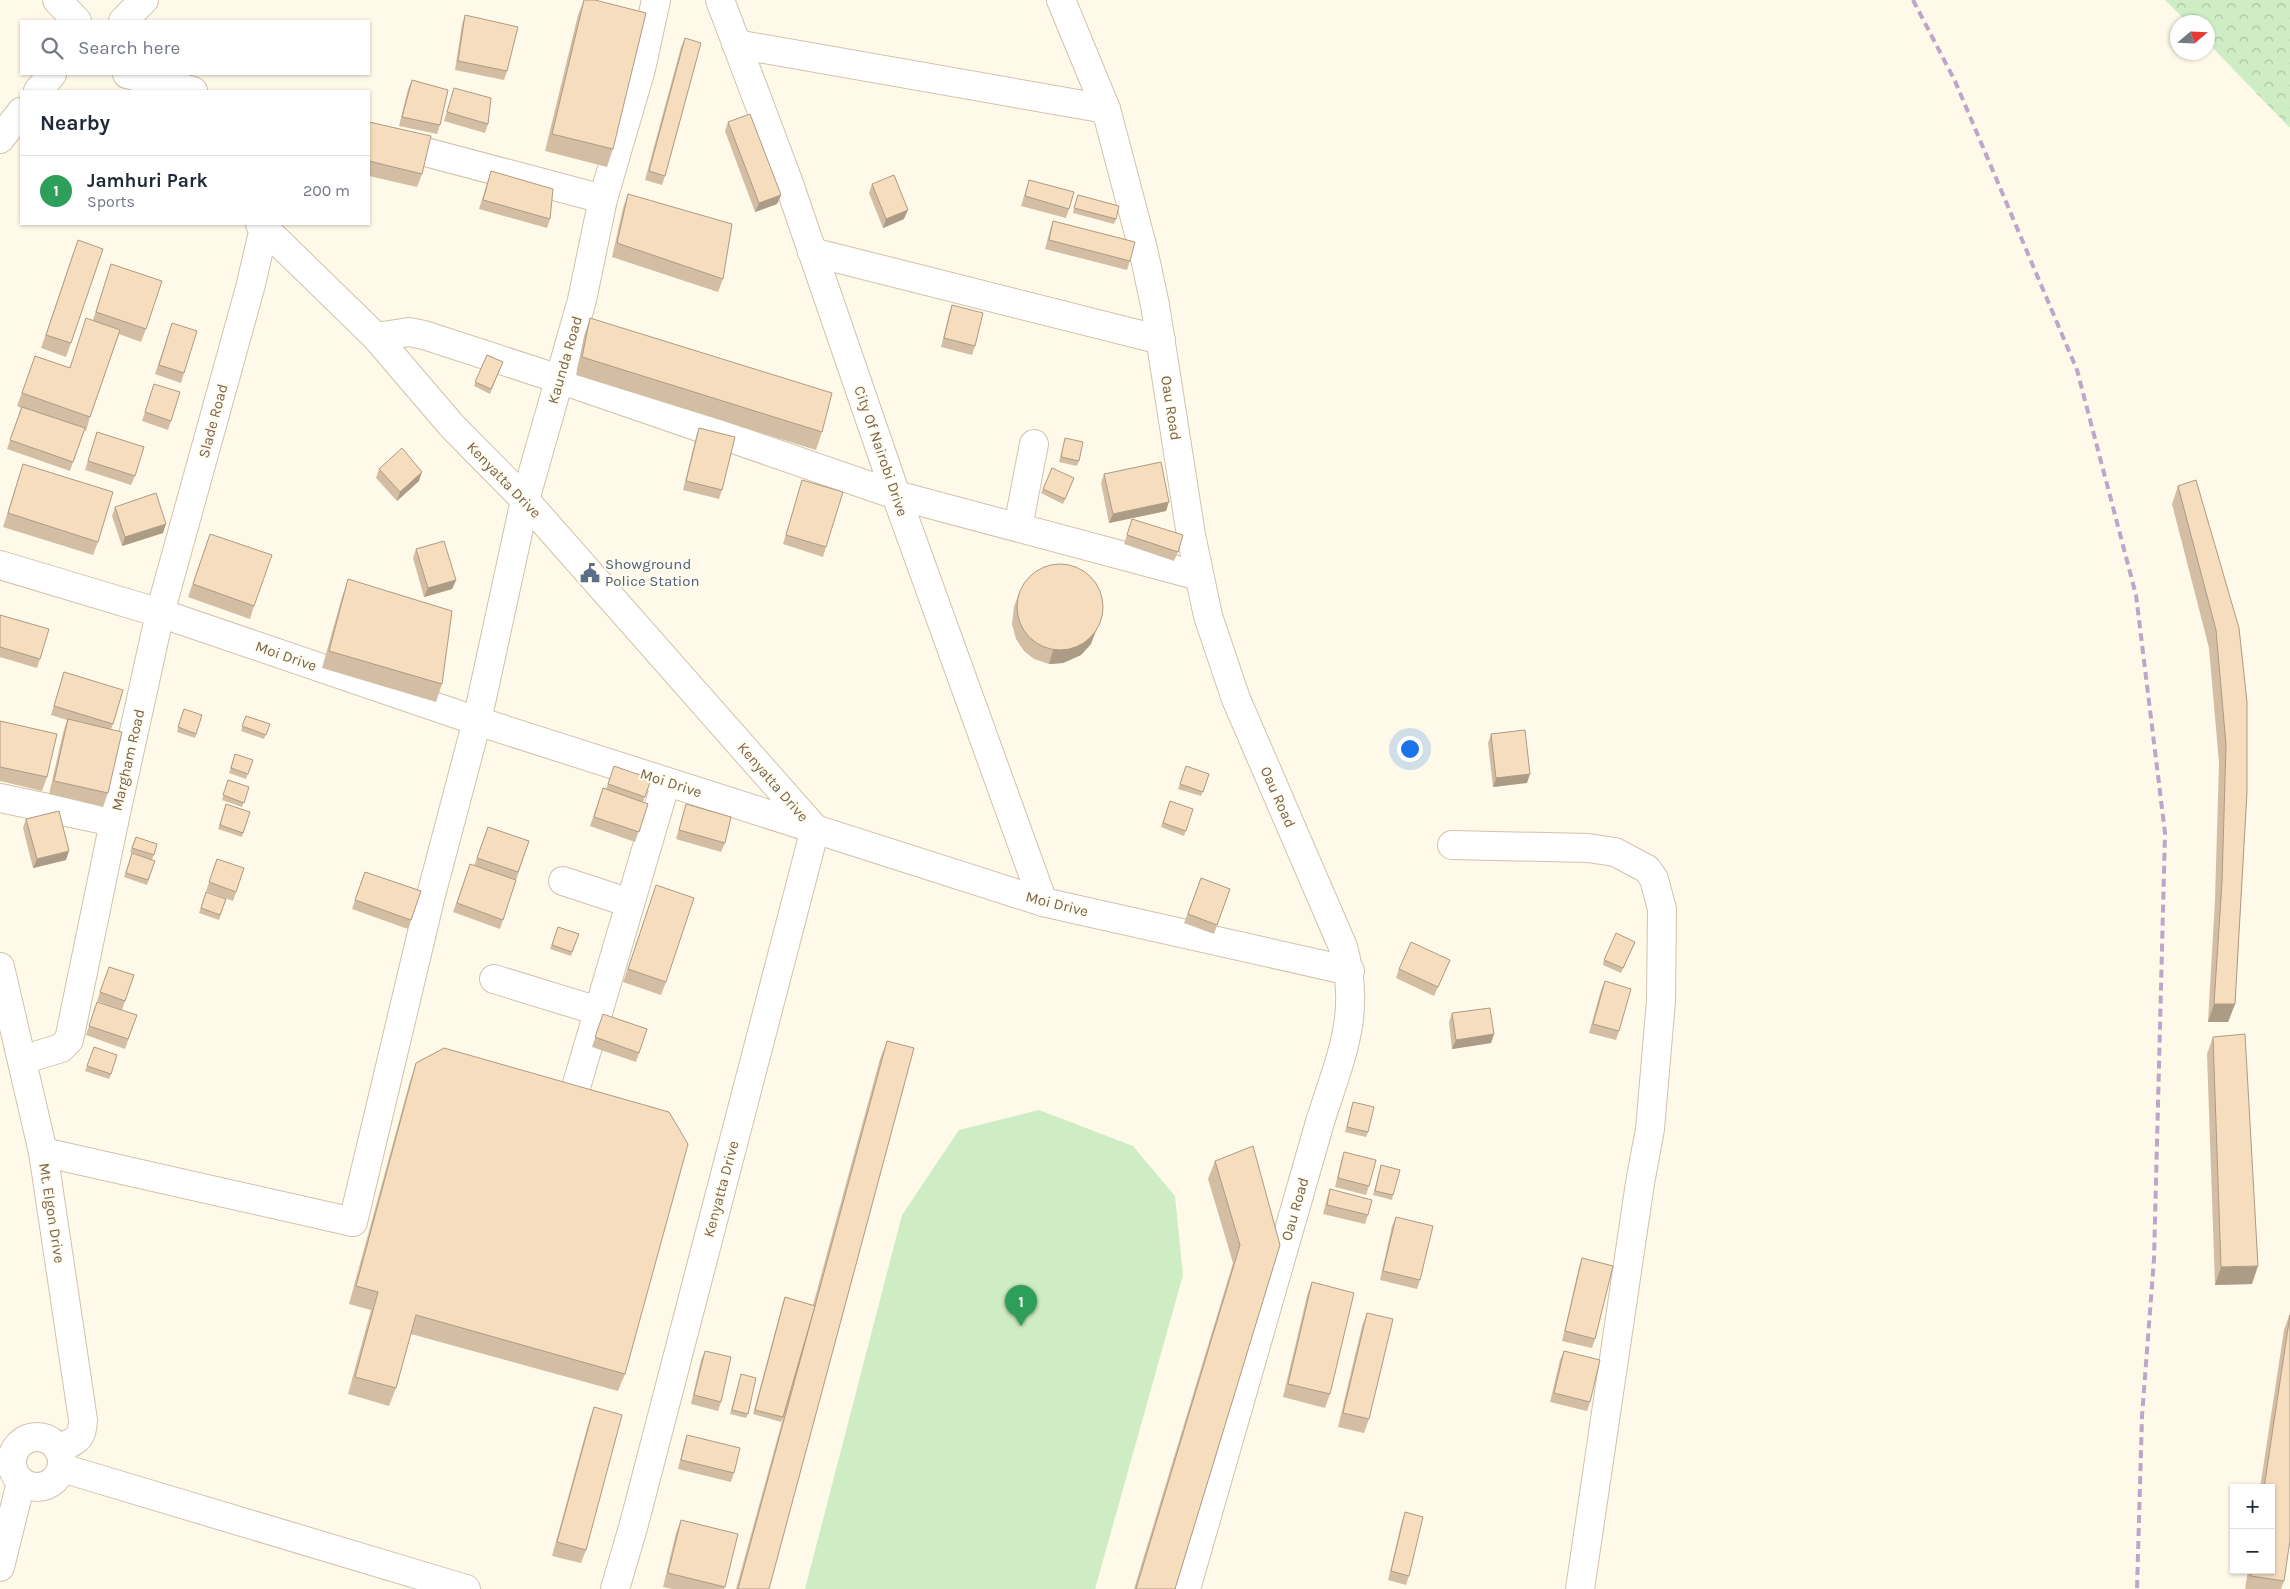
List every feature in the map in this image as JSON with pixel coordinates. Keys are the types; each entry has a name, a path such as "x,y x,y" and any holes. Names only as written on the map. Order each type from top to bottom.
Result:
{"street":[{"path":"57,0 76,20"},
{"path":"124,20 144,0"},
{"name":"City Of Nairobi Drive","path":"720,0 812,252 896,495 1043,902"},
{"name":"Oau Road","path":"1060,0 1106,109 1143,249 1199,576 1208,616 1236,699 1336,928 1350,971 1351,1009 1344,1046 1320,1122 1186,1589"},
{"name":"Kaunda Road","path":"43,1152 353,1222 430,899 477,721 524,500 582,300 603,199 641,69 647,9"},
{"path":"736,44 1106,109"},
{"path":"39,90 51,75"},
{"path":"127,75 139,90"},
{"path":"130,75 190,90"},
{"path":"0,139 20,113"},
{"path":"370,137 603,199"},
{"name":"Kenyatta Drive","path":"262,226 376,338 452,426 524,500 815,829 616,1589"},
{"name":"Slade Road","path":"160,613 250,288 262,226"},
{"path":"812,252 1160,340"},
{"path":"376,338 396,332 424,335 559,379 896,495 1199,576"},
{"path":"1018,527 1034,444"},
{"name":"Moi Drive","path":"0,565 160,613 477,721 1043,902 1350,971"},
{"name":"Margham Road","path":"0,798 114,822 160,613"},
{"path":"574,1094 666,782"},
{"path":"22,1060 61,1048 69,1040 114,822"},
{"path":"1452,846 1588,848 1615,852 1647,869 1659,892 1662,909 1661,1001 1650,1129 1640,1183 1580,1589"},
{"path":"563,881 630,903"},
{"name":"Mt. Elgon Drive","path":"0,967 43,1152 84,1420 83,1433 60,1458"},
{"path":"494,979 598,1011"},
{"path":"29,1438 42,1438 54,1444 60,1458 56,1479 45,1486 33,1487 21,1482 13,1471 13,1458 9,1447 29,1438"},
{"path":"60,1458 466,1589"},
{"path":"0,1567 21,1482"}],"green space":[{"path":"2165,0 2290,0 2290,128 2215,50 2215,15 2180,15"},
{"path":"1039,1110 1133,1146 1175,1196 1183,1275 1095,1589 805,1589 902,1215 959,1130"}],"building":[{"path":"584,0 595,0 646,13 613,149 552,134"},
{"path":"465,15 518,27 507,71 458,61"},
{"path":"685,38 701,43 665,176 649,171"},
{"path":"412,80 448,90 440,125 402,117"},
{"path":"454,88 491,98 488,124 447,112"},
{"path":"750,114 781,195 759,203 728,122"},
{"path":"370,122 431,136 422,174 370,161"},
{"path":"491,171 553,189 550,219 483,200"},
{"path":"894,175 908,210 886,219 872,184"},
{"path":"1029,180 1074,192 1069,209 1025,196"},
{"path":"628,194 732,224 723,279 617,243"},
{"path":"1078,195 1119,206 1116,219 1074,208"},
{"path":"1053,221 1135,242 1130,261 1049,240"},
{"path":"78,240 103,249 71,343 46,335"},
{"path":"111,264 162,281 146,329 96,312"},
{"path":"952,305 983,313 975,346 944,338"},
{"path":"86,318 120,330 90,417 22,393 35,356 70,368"},
{"path":"590,318 832,393 822,432 582,357"},
{"path":"172,323 197,331 184,373 159,365"},
{"path":"487,355 503,362 491,389 475,382"},
{"path":"154,384 180,392 171,421 145,412"},
{"path":"22,407 85,428 73,462 10,440"},
{"path":"699,428 735,437 722,490 686,481"},
{"path":"97,432 144,447 135,476 88,461"},
{"path":"1065,438 1083,442 1079,461 1061,457"},
{"path":"402,448 422,472 400,492 379,469"},
{"path":"1161,462 1169,502 1113,514 1104,474"},
{"path":"23,464 113,492 98,542 8,513"},
{"path":"1052,468 1074,478 1065,499 1043,489"},
{"path":"802,480 843,492 826,547 786,535"},
{"path":"2196,480 2239,628 2247,702 2247,792 2235,1004 2214,1004 2222,882 2226,745 2216,630 2178,486"},
{"path":"156,493 166,524 125,537 115,507"},
{"path":"1132,519 1183,535 1178,552 1127,535"},
{"path":"210,534 272,555 254,606 193,584"},
{"path":"444,541 456,580 428,588 416,549"},
{"path":"1060,564 1076,568 1090,577 1099,591 1103,607 1099,623 1090,637 1076,646 1060,650 1044,646 1030,637 1021,623 1017,607 1021,591 1030,577 1044,568"},
{"path":"348,579 452,611 442,684 329,651"},
{"path":"0,615 49,629 40,659 0,647"},
{"path":"64,672 123,690 113,724 54,706"},
{"path":"184,709 202,715 196,734 178,727"},
{"path":"246,716 270,724 266,735 242,726"},
{"path":"68,719 122,732 108,793 54,781"},
{"path":"0,721 57,734 47,777 0,767"},
{"path":"1525,730 1530,774 1496,778 1491,734"},
{"path":"235,754 253,760 248,774 231,768"},
{"path":"614,766 651,779 645,797 608,784"},
{"path":"1186,766 1209,774 1203,792 1180,784"},
{"path":"228,780 249,787 244,803 223,795"},
{"path":"603,788 648,804 639,832 594,817"},
{"path":"1170,801 1193,809 1186,831 1163,823"},
{"path":"226,804 250,812 243,833 220,825"},
{"path":"686,804 731,817 725,843 679,830"},
{"path":"59,811 69,851 37,859 26,819"},
{"path":"488,827 529,841 518,872 477,858"},
{"path":"136,837 157,844 154,855 132,848"},
{"path":"132,853 155,861 148,880 126,873"},
{"path":"217,859 244,868 236,892 209,882"},
{"path":"470,864 516,880 503,920 457,903"},
{"path":"365,872 421,891 411,920 355,900"},
{"path":"1201,878 1230,889 1217,925 1188,914"},
{"path":"656,885 694,898 666,982 628,969"},
{"path":"206,892 226,899 220,915 201,908"},
{"path":"558,927 579,934 572,952 552,945"},
{"path":"1616,933 1635,942 1623,968 1604,960"},
{"path":"1411,942 1450,960 1438,987 1399,969"},
{"path":"109,967 134,975 125,1001 100,992"},
{"path":"1605,981 1631,989 1619,1031 1593,1024"},
{"path":"97,1002 137,1015 128,1039 89,1026"},
{"path":"1490,1008 1494,1034 1456,1040 1452,1013"},
{"path":"603,1014 647,1029 639,1053 595,1037"},
{"path":"2245,1034 2258,1266 2221,1267 2213,1037"},
{"path":"887,1041 914,1048 769,1589 738,1589"},
{"path":"94,1047 117,1055 111,1074 87,1066"},
{"path":"444,1048 669,1112 688,1144 625,1374 416,1315 396,1388 355,1377 378,1292 356,1286 416,1063"},
{"path":"1353,1102 1374,1107 1368,1132 1347,1127"},
{"path":"1253,1146 1280,1245 1175,1589 1136,1589 1240,1245 1215,1161"},
{"path":"1344,1152 1376,1160 1369,1186 1338,1178"},
{"path":"1381,1165 1400,1170 1393,1195 1375,1191"},
{"path":"1330,1189 1372,1200 1368,1215 1327,1205"},
{"path":"1396,1217 1433,1226 1420,1280 1383,1271"},
{"path":"1582,1258 1613,1266 1595,1339 1565,1331"},
{"path":"1312,1282 1354,1293 1330,1394 1288,1384"},
{"path":"785,1297 815,1306 783,1417 755,1410"},
{"path":"1367,1313 1393,1319 1369,1419 1343,1413"},
{"path":"2290,1315 2290,1540 2284,1581 2251,1576 2251,1574 2275,1574 2275,1484 2265,1484"},
{"path":"705,1351 731,1357 721,1402 694,1395"},
{"path":"1564,1351 1600,1360 1590,1402 1554,1393"},
{"path":"741,1374 756,1378 748,1414 732,1410"},
{"path":"594,1407 622,1415 586,1550 557,1542"},
{"path":"687,1435 740,1448 734,1473 681,1460"},
{"path":"1405,1512 1423,1517 1409,1576 1391,1571"},
{"path":"681,1520 738,1534 725,1587 668,1573"}],"railway":[{"path":"1913,0 1955,81 2077,370 2136,595 2165,833 2154,1259 2142,1416 2137,1589"}],"place":[{"name":"Showground Police Station","path":"590,573"},
{"name":"Jamhuri Park","path":"1021,1326"}]}
